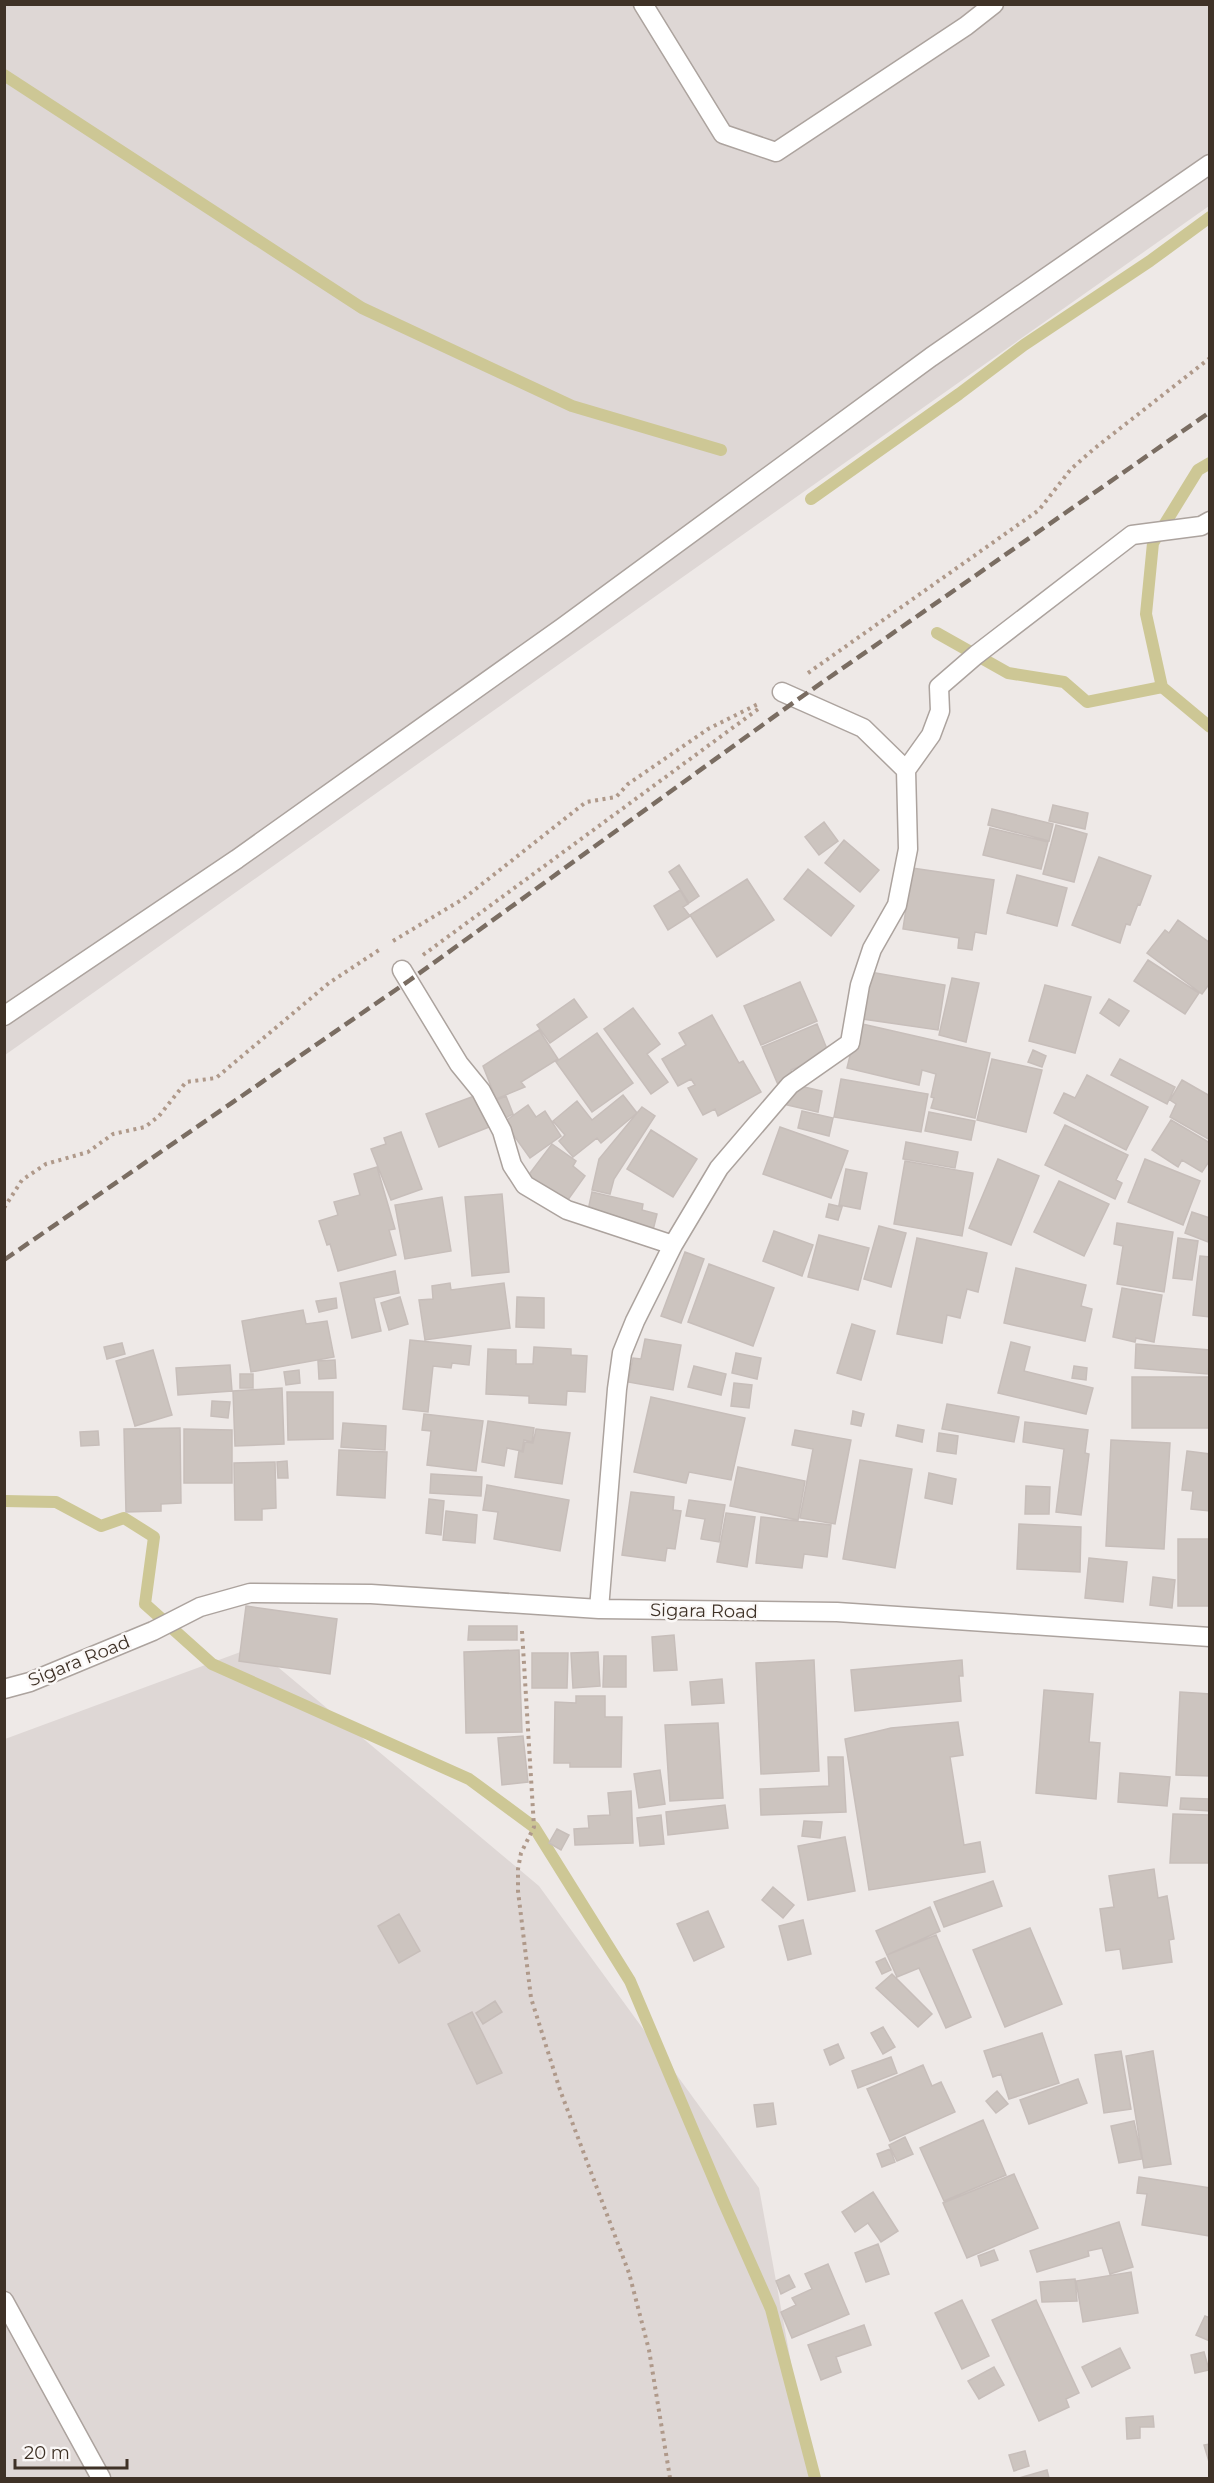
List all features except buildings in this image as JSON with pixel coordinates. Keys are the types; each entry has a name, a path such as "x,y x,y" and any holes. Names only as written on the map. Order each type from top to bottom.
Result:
{"street":[{"path":"643,4 723,134 776,152 966,26 994,4"},
{"path":"4,1016 237,859 563,627 931,357 1209,164"},
{"path":"599,1609 622,1353 634,1321 673,1245 719,1168 790,1085 850,1043 860,985 872,949 897,904 908,849 906,770 931,735 940,711 939,687 976,655 1132,535 1201,526 1209,521"},
{"path":"782,692 863,728 906,770"},
{"path":"402,970 459,1064 481,1091 502,1131 512,1165 525,1185 567,1210 673,1245"},
{"name":"Sigara Road","path":"4,1689 30,1682 153,1631 200,1607 250,1593 371,1594 599,1609 837,1612 1209,1637"},
{"path":"4,2301 101,2478"}],"path":[{"path":"402,970 782,692 1039,510 1071,469 1209,358"},
{"path":"4,1208 22,1180 46,1164 88,1152 113,1134 145,1127 159,1116 186,1082 216,1078 329,983 463,899 586,802 616,797 628,784 708,729 782,692"},
{"path":"520,1604 534,1827 521,1853 518,1891 531,1998 560,2090 629,2273 649,2350 670,2478"}],"shaded area":[{"path":"5,5 1209,5 1209,206 5,1055"},
{"path":"254,1647 539,1886 759,2188 812,2478 5,2478 5,1739"}],"waterway":[{"path":"4,75 362,308 572,406 721,450"},
{"path":"811,499 1024,345 1150,261 1210,217"},
{"path":"1210,463 1198,470 1153,543 1146,614 1162,687 1210,727"},
{"path":"937,633 1008,673 1064,682 1087,702 1162,687"},
{"path":"4,1501 56,1502 101,1526 124,1518 154,1537 145,1604 212,1664 469,1779 534,1827 630,1981 771,2309 815,2478"}],"railway":[{"path":"4,1260 410,980 797,700 1210,412"}]}
